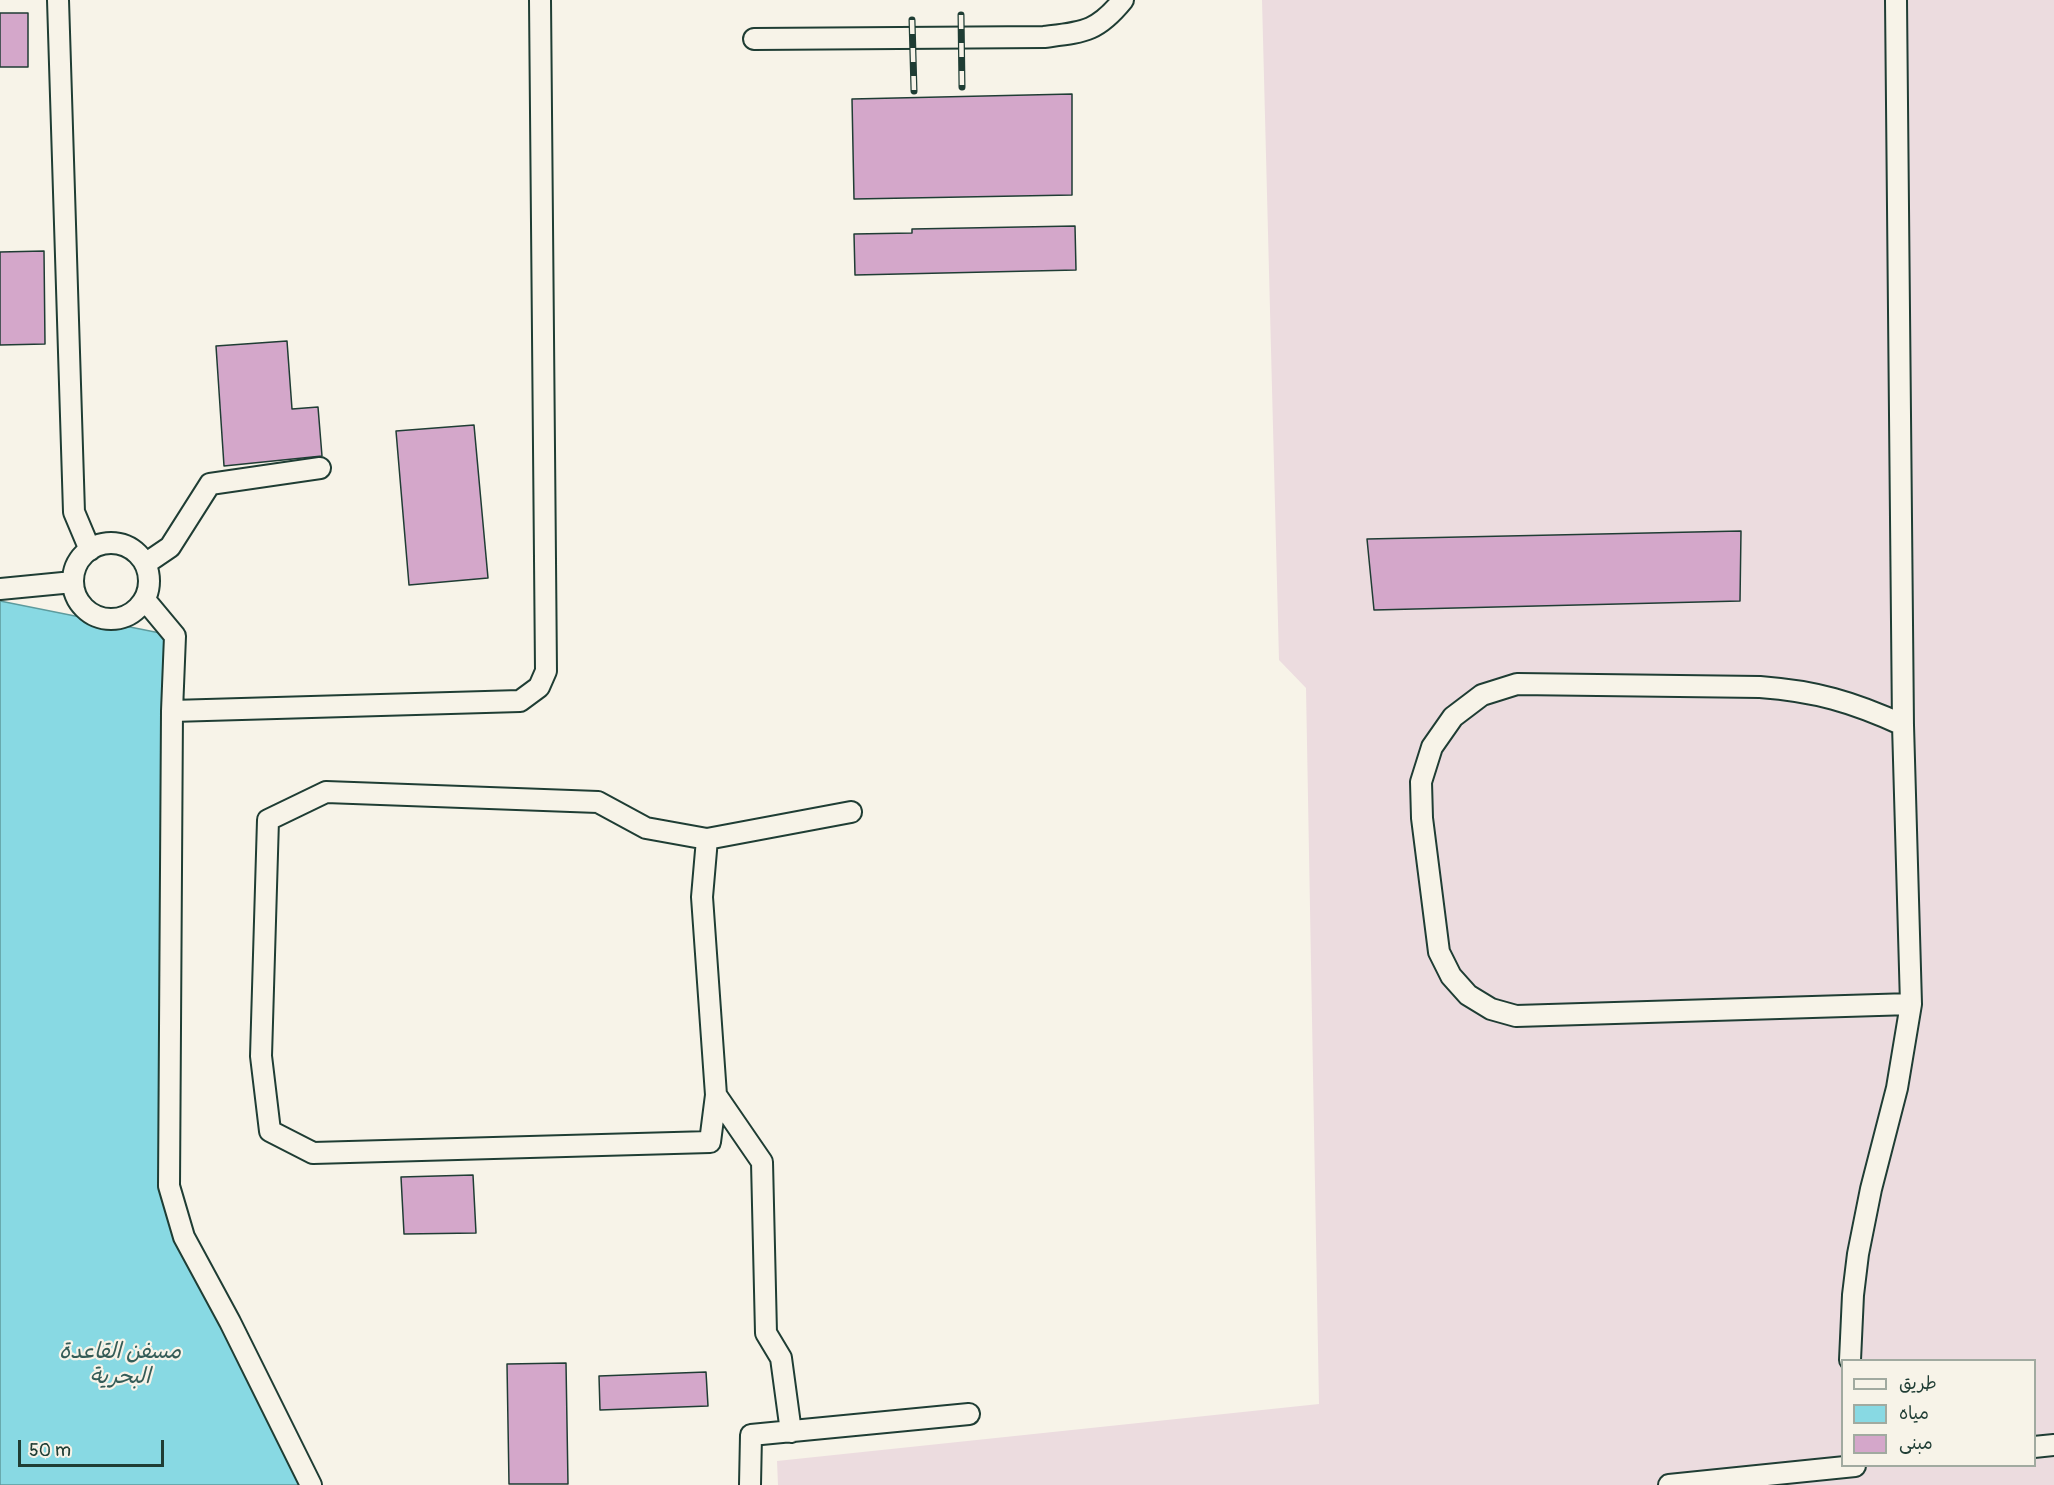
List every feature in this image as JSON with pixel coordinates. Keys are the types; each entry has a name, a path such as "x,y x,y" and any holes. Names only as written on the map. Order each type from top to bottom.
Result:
{"lane":[{"path":"58,0 74,512 90,550"},
{"path":"172,711 519,701 539,687 546,671 540,0"},
{"path":"754,39 1044,37 1071,34 1098,26 1123,0"},
{"path":"1850,1359 1853,1295 1858,1254 1871,1189 1897,1088 1911,1004 1903,726 1896,0"},
{"path":"145,564 170,547 210,484 320,468"},
{"path":"102,544 121,545 137,554 145,564 149,576 149,589 145,600 137,610 126,617 114,620 90,613 81,605 73,582 75,570 81,558 90,550 102,544"},
{"path":"0,589 73,582"},
{"path":"145,600 175,636 172,711 169,1186 184,1237 235,1332 311,1485"},
{"path":"1903,726 1869,710 1797,690 1760,687 1517,684 1482,695 1453,717 1432,747 1421,782 1422,818 1439,952 1450,976 1468,995 1491,1009 1516,1016 1911,1004"},
{"path":"707,839 702,897 716,1095 710,1142 313,1153 270,1131 261,1056 268,820 326,792 598,802 646,828 707,839 851,812"},
{"path":"716,1095 762,1162 766,1333 781,1358 791,1432"},
{"path":"750,1485 751,1435 969,1414"},
{"path":"2036,1447 2054,1445"},
{"path":"1669,1485 1844,1467"}],"shaded area":[{"path":"1262,0 2054,0 2054,1485 778,1485 777,1461 1319,1404 1306,688 1279,660"}],"water":[{"name":"مسفن القاعدة البحرية","path":"0,601 175,636 169,1186 310,1485 0,1485"}],"building":[{"path":"0,13 28,13 28,67 0,67"},
{"path":"1072,94 1072,195 854,199 852,99"},
{"path":"1075,226 1076,270 855,275 854,234 912,233 912,229"},
{"path":"44,251 45,344 0,345 0,252"},
{"path":"287,341 292,409 318,407 322,456 224,466 216,346"},
{"path":"474,425 488,578 409,585 396,431"},
{"path":"1741,531 1740,601 1374,610 1367,539"},
{"path":"473,1175 476,1233 404,1234 401,1177"},
{"path":"566,1363 568,1484 509,1484 507,1364"},
{"path":"706,1372 708,1406 600,1410 599,1376"}],"railway":[{"path":"961,15 962,87"},
{"path":"912,20 914,91"}]}
